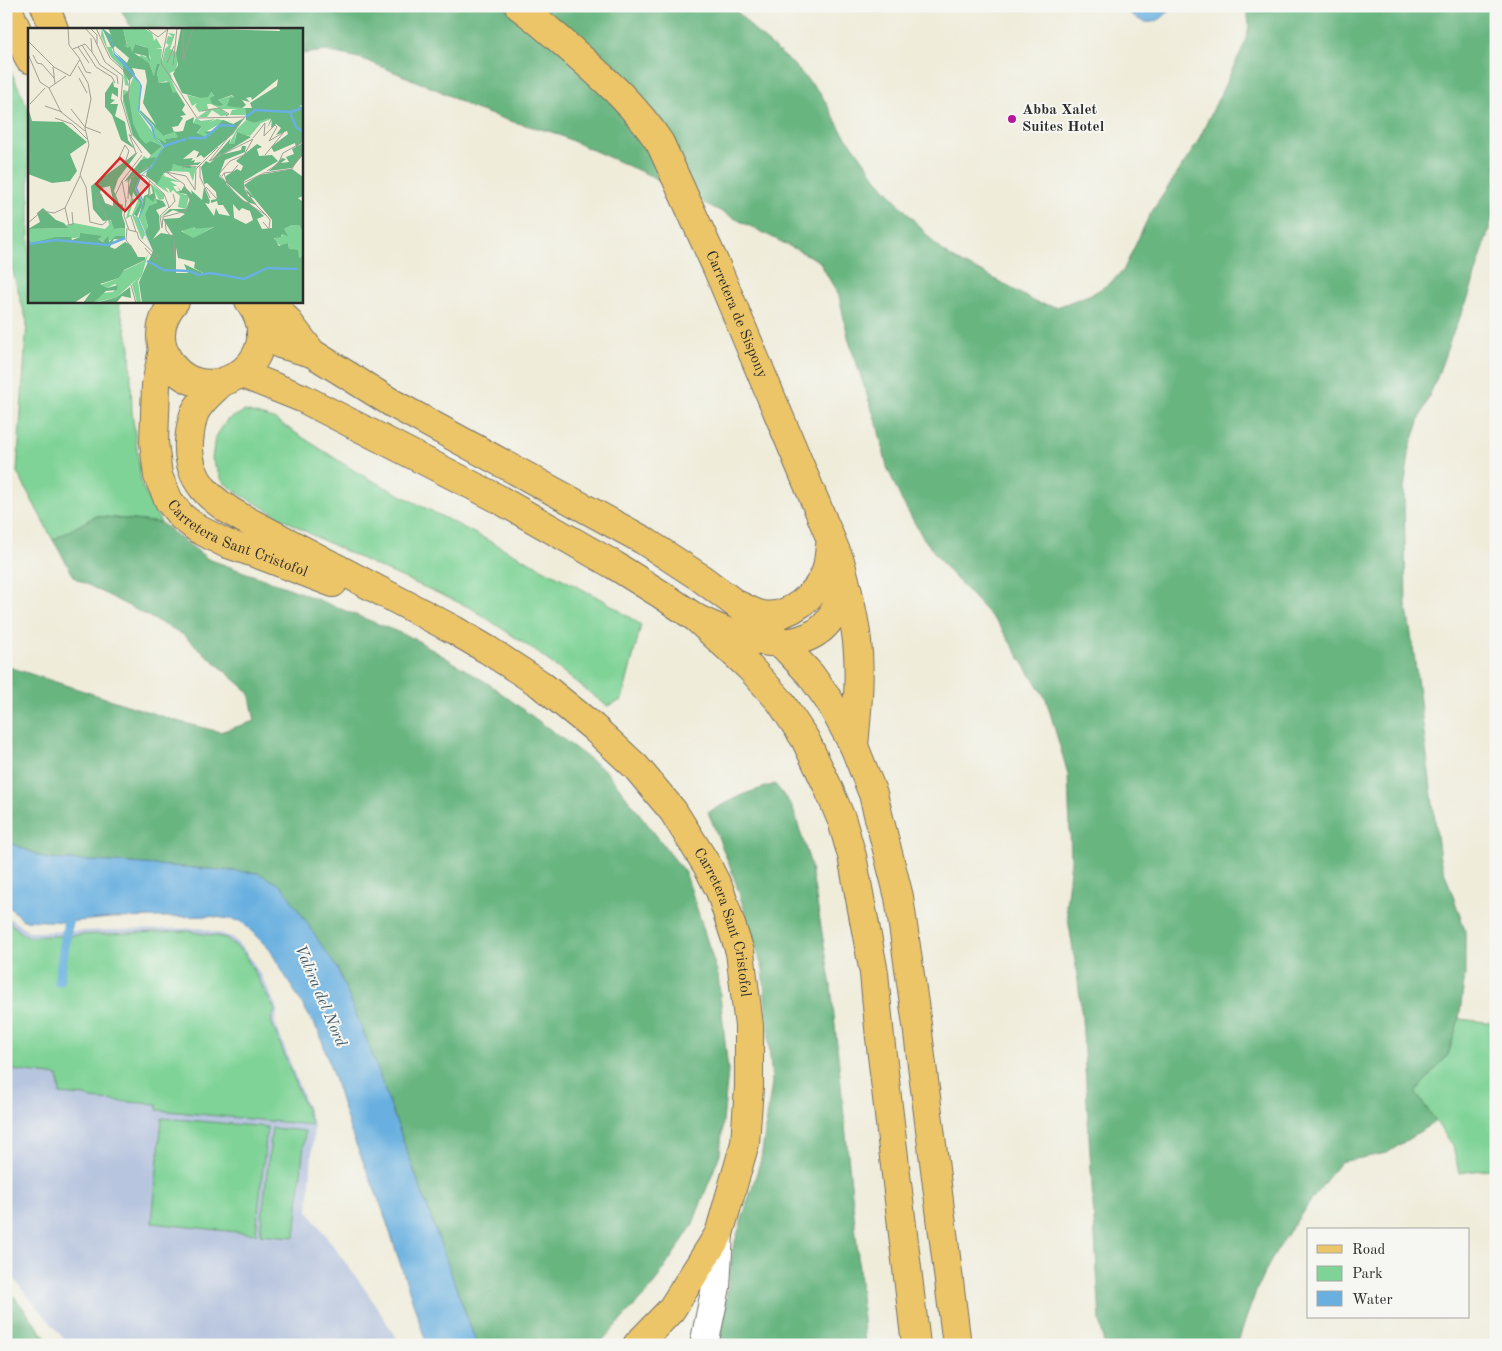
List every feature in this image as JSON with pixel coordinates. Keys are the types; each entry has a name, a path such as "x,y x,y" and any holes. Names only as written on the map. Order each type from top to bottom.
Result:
{"main road":[{"path":"7,6 28,57"},
{"path":"45,6 54,28"},
{"name":"Carretera de Sispony","path":"519,6 603,77 632,105 648,125 660,143 717,268 844,574 857,643 858,679 854,746"},
{"path":"250,302 259,317 261,334 280,344 312,353 399,407 642,540 698,576 763,624 810,674 830,702 854,746 873,794 899,897 918,1025 957,1345"},
{"path":"269,302 283,315 312,353"},
{"name":"Carretera Sant Cristofol","path":"164,308 161,336 163,349 156,386 154,442 158,476 169,501 182,518 225,543 260,554 454,630"},
{"name":"Carretera Sant Cristofol","path":"261,334 260,349 253,363 205,398 195,411 190,430 188,452 198,482 210,497 223,508 454,630 540,684 593,727 636,767 673,811 708,867 720,891 740,952 749,1026 749,1087 746,1143 719,1234 671,1310 637,1345"},
{"path":"163,349 168,360 176,370 197,382 209,384 231,379 302,398 495,498 622,570 696,618 750,668 780,701 805,739 827,785 842,821 852,856 874,973 916,1345"},
{"path":"738,605 763,615 780,614 797,607 814,591 826,571 831,540"},
{"path":"696,618 744,637 783,644 809,638 822,629 832,617 844,574"}],"street":[{"path":"704,1345 716,1287 719,1234"}],"shaded area":[{"path":"6,916 29,932 200,928 232,937 247,953 262,977 278,1010 275,1022 314,1125 308,1211 369,1295 401,1345 69,1345 6,1270"}],"green space":[{"path":"119,6 732,6 757,33 792,63 821,94 842,132 876,178 935,244 949,256 1037,303 1057,307 1094,293 1110,283 1123,271 1149,216 1196,145 1245,43 1249,26 1247,6 1496,6 1496,206 1469,296 1451,338 1410,448 1404,489 1406,604 1440,859 1465,930 1465,975 1459,1019 1448,1055 1415,1092 1436,1121 1387,1153 1340,1162 1293,1226 1268,1266 1255,1295 1237,1345 1104,1345 1100,1321 1082,1018 1066,906 1071,860 1068,774 1046,699 999,625 946,568 922,536 902,501 887,467 878,428 849,341 839,296 819,261 649,175 552,132 510,121 472,108 440,91 363,59 326,51 302,54 302,28 131,28"},
{"path":"6,61 28,108 28,302 118,302 130,347 132,412 142,486 161,523 96,516 53,540 17,472 27,322 6,248"},
{"path":"245,411 274,419 358,473 605,601 641,625 622,700 607,706 537,652 471,608 312,535 241,495 223,482 212,459 215,438 227,420"},
{"path":"96,516 161,523 208,559 294,590 415,639 489,684 607,772 686,874 718,975 728,1071 720,1154 692,1226 652,1287 598,1345 477,1345 367,1041 337,968 258,873 131,863 47,859 6,841 6,666 180,722 220,732 255,721 249,692 182,634 75,578 53,540"},
{"path":"775,784 792,806 810,862 831,986 857,1244 865,1345 714,1345 725,1306 733,1248 761,1159 772,1082 763,970 733,874 708,812 747,793"},
{"path":"6,920 27,937 187,931 226,938 244,953 275,1010 271,1021 312,1125 157,1110 157,1104 91,1099 85,1096 60,1094 58,1076 6,1069"},
{"path":"1459,1019 1496,1023 1496,1168 1459,1173 1453,1146 1415,1092 1448,1055"},
{"path":"162,1118 267,1127 256,1234 152,1223"},
{"path":"272,1128 305,1131 295,1237 260,1234"},
{"path":"6,1286 52,1345 6,1345"}],"water":[{"path":"1125,6 1171,6 1161,19 1148,22 1136,18"},
{"name":"Valira del Nord","path":"6,841 47,859 131,863 258,873 282,886 337,968 367,1041 477,1345 427,1345 382,1208 351,1132 320,1034 270,950 241,921 210,916 111,918 68,922 23,920 6,904"}],"waterway":[{"path":"59,981 69,910"}],"place":[{"name":"Abba Xalet Suites Hotel","path":"1012,119"}]}
